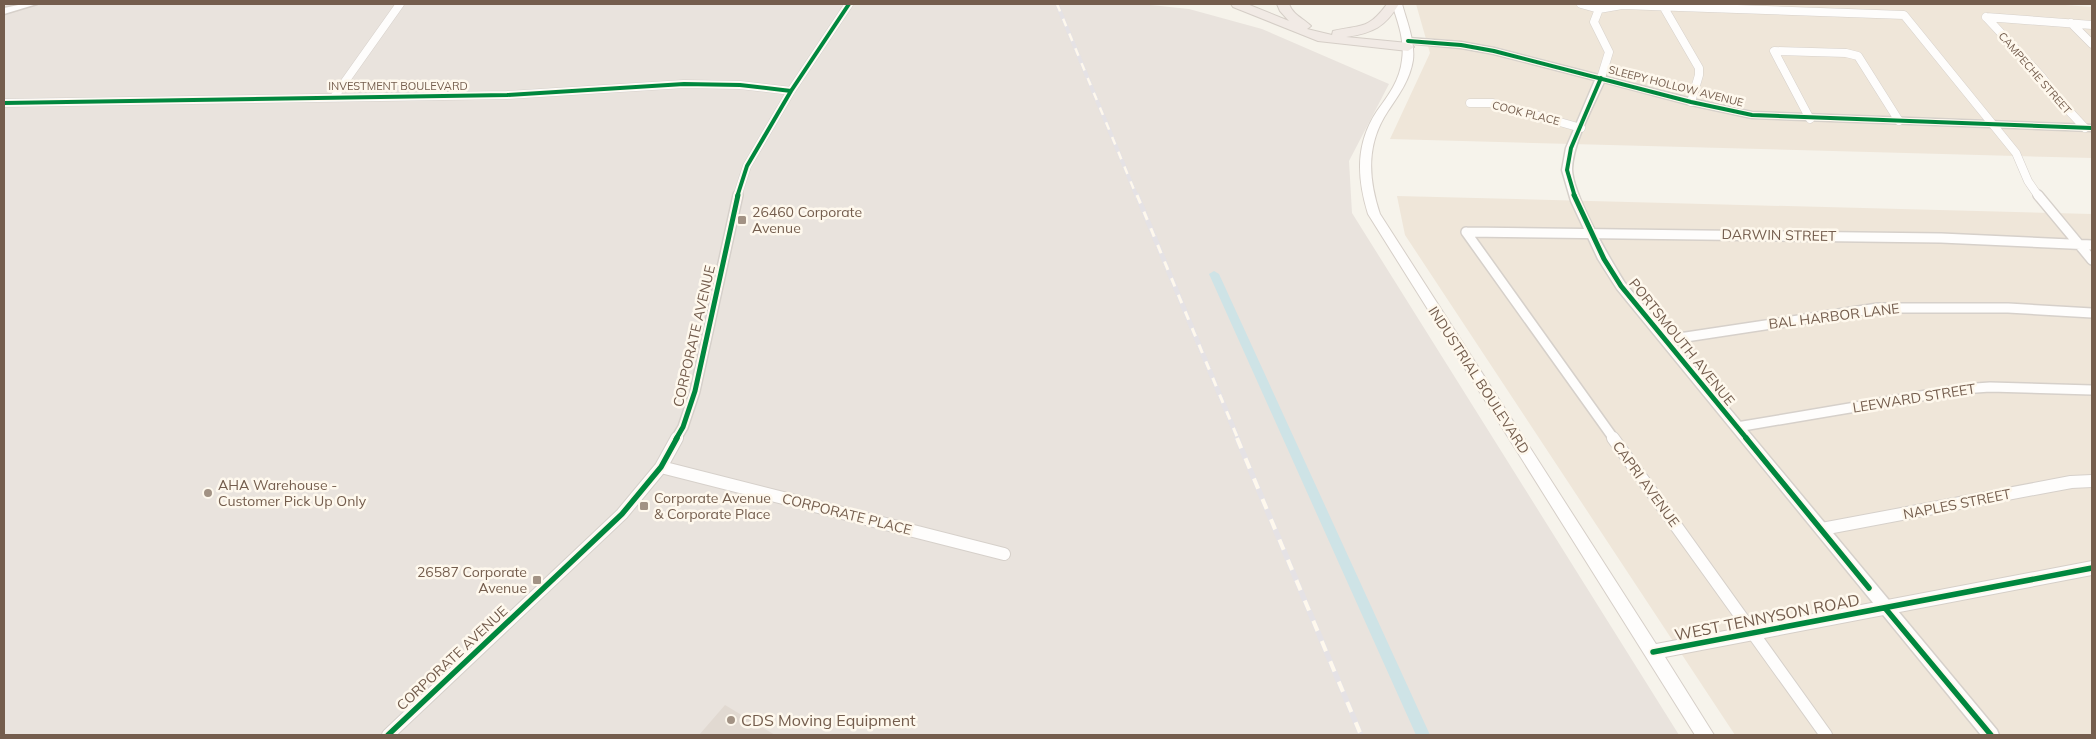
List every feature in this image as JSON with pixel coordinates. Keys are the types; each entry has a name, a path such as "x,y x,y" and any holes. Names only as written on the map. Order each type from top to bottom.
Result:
{"highway":[{"path":"1237,4 1322,38 1408,44"},
{"path":"1283,4 1287,13 1297,22 1310,28 1336,34 1408,44"},
{"path":"1336,34 1365,30 1380,23 1393,4"}],"main road":[{"name":"INDUSTRIAL BOULEVARD","path":"1398,4 1408,44 1406,67 1400,84 1369,135 1364,155 1363,171 1366,191 1374,214 1706,735"},
{"name":"WEST TENNYSON ROAD","path":"1653,652 2092,568"}],"street":[{"path":"4,11 33,4"},
{"path":"334,97 400,4"},
{"name":"CORPORATE AVENUE","path":"388,735 622,514 661,467 683,427 695,391 739,189 747,166 791,92 849,4"},
{"path":"1581,4 1599,9 1622,6 1664,6 1904,15 2016,153 2028,181 2092,260"},
{"path":"1664,6 1699,68 1699,75 1691,102"},
{"name":"PORTSMOUTH AVENUE","path":"1599,9 1594,22 1609,52 1601,78 1568,156 1566,170 1576,201 1604,259 1622,286 1666,340 1885,608 1992,735"},
{"name":"CAMPECHE STREET","path":"2071,23 1986,17 2041,76 2058,100 2088,128"},
{"path":"2071,23 2092,25"},
{"path":"2071,23 2092,44"},
{"name":"SLEEPY HOLLOW AVENUE","path":"1408,44 1478,47 1691,102 1752,115 1993,126 2088,128"},
{"path":"1810,118 1797,97 1774,51 1846,53 1858,56 1899,122"},
{"name":"INVESTMENT BOULEVARD","path":"4,103 507,95 694,84 740,85 791,92"},
{"name":"COOK PLACE","path":"1470,103 1493,103 1581,128"},
{"name":"DARWIN STREET","path":"1466,232 1592,232 1941,238 2092,245"},
{"name":"CAPRI AVENUE","path":"1466,232 1826,735"},
{"name":"BAL HARBOR LANE","path":"1666,340 1878,308 2008,308 2092,312"},
{"name":"LEEWARD STREET","path":"1737,427 1962,389 1990,387 2092,390"},
{"name":"CORPORATE PLACE","path":"661,467 1004,554"},
{"name":"NAPLES STREET","path":"1822,529 2071,482 2092,481"}],"shaded area":[{"path":"4,4 1141,4 1189,9 1262,29 1389,84 1349,161 1352,213 1679,735 4,735"},
{"path":"1416,4 2052,4 2092,7 2092,158 1390,139 1430,53"},
{"path":"1397,196 2092,214 2092,735 1735,735 1405,235"}],"building":[{"name":"CDS Moving Equipment","path":"725,705 775,735 699,735"}],"waterway":[{"path":"1214,274 1423,735"}],"railway":[{"path":"1057,4 1137,197"},
{"path":"1137,195 1238,439"},
{"path":"1237,438 1361,735"}],"cycle path":[{"path":"388,735 622,514 661,467 683,427 695,391 737,198 747,166 791,91 849,4"},
{"path":"1408,41 1461,45 1494,51 1691,102 1752,115 2092,128"},
{"path":"1601,78 1571,148 1567,170 1576,201 1604,259 1621,286 1869,588"},
{"path":"4,103 507,95 684,84 740,85 791,91"},
{"path":"1653,652 2092,568"},
{"path":"1885,608 1991,735"}],"place":[{"name":"26460 Corporate Avenue","path":"742,220"},
{"name":"AHA Warehouse - Customer Pick Up Only","path":"208,493"},
{"name":"Corporate Avenue & Corporate Place","path":"644,506"},
{"name":"26587 Corporate Avenue","path":"537,580"},
{"name":"CDS Moving Equipment","path":"731,720"}]}
